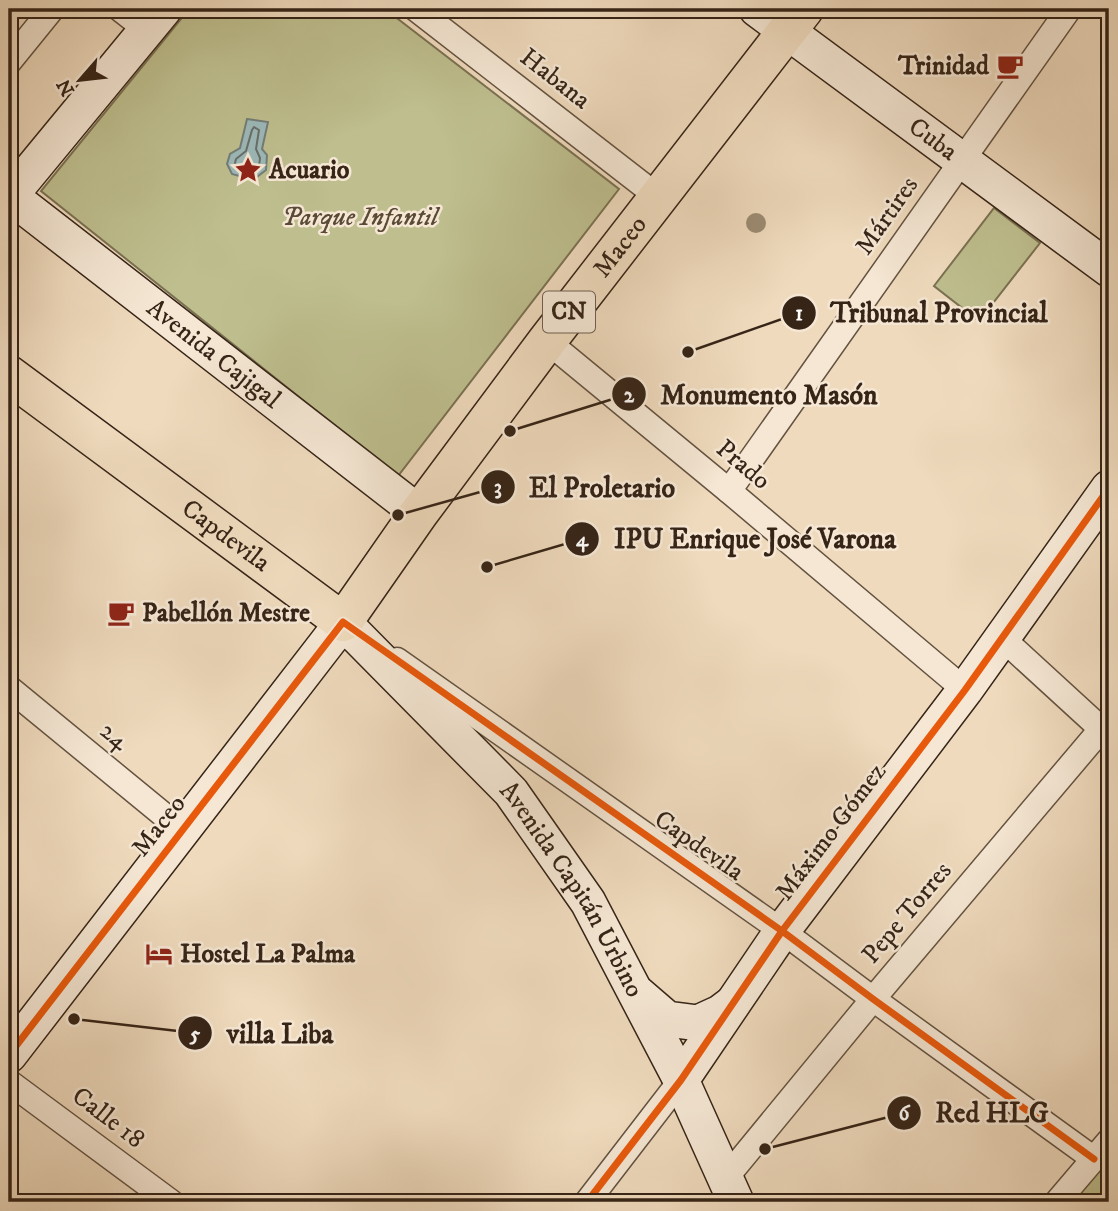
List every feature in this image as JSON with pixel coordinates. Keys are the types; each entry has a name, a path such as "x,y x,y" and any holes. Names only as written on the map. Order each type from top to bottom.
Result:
{"main road":[{"name":"Maceo","path":"343,622 419,513 547,341 796,20"},
{"name":"Capdevila","path":"9,375 343,622"}],"street":[{"path":"9,62 52,9"},
{"name":"Habana","path":"416,9 657,196"},
{"name":"Cuba","path":"757,9 796,20 963,160 1109,269"},
{"name":"Mártires","path":"729,491 1069,9"},
{"path":"9,196 142,17"},
{"name":"Avenida Cajigal","path":"9,196 419,513"},
{"name":"Prado","path":"547,341 965,690"},
{"name":"Máximo Gómez","path":"587,1202 681,1080 782,931 965,690 1109,488"},
{"name":"Maceo","path":"9,1055 343,622"},
{"name":"Capdevila","path":"343,622 782,931 873,999 1102,1150"},
{"name":"Avenida Capitán Urbino","path":"343,622 511,792 588,902 681,1080 731,1191"},
{"path":"1002,638 1107,729"},
{"name":"24","path":"9,688 183,830"},
{"name":"Pepe Torres","path":"731,1191 873,999 1107,729"},
{"path":"635,992 667,1019 698,1023 720,1013 733,1003"},
{"name":"Calle 18","path":"9,1082 171,1202"},
{"path":"1057,1202 1102,1150"}],"green space":[{"name":"Parque Infantil","path":"189,9 385,9 619,189 398,476 41,191"},
{"path":"994,208 1040,243 979,321 934,286"},
{"path":"1099,1167 1109,1177 1109,1202 1062,1202"}],"water":[{"path":"247,119 268,122 262,149 267,155 266,170 253,180 232,174 227,164 230,154 240,148"}],"cycle path":[{"path":"587,1202 681,1080 782,931 965,690 1109,488"},
{"path":"9,1055 343,622 782,931 1094,1159"}],"place":[{"name":"Trinidad","path":"1010,66"},
{"name":"Acuario","path":"248,170"},
{"name":"Tribunal Provincial","path":"688,352"},
{"name":"Monumento Masón","path":"510,431"},
{"name":"El Proletario","path":"398,515"},
{"name":"IPU Enrique José Varona","path":"487,567"},
{"name":"Pabellón Mestre","path":"121,613"},
{"name":"Hostel La Palma","path":"159,954"},
{"name":"villa Liba","path":"74,1019"},
{"name":"Red HLG","path":"765,1149"}]}
